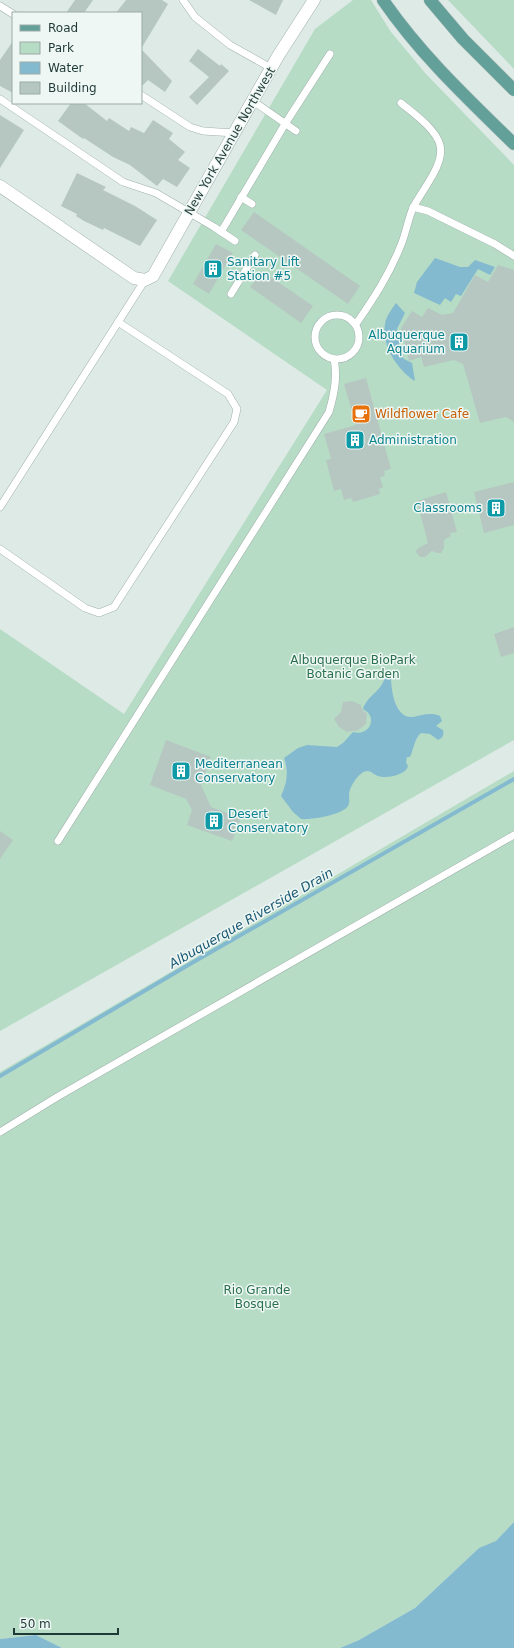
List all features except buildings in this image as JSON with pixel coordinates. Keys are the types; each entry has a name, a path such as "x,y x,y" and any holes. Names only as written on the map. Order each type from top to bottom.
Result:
{"main road":[{"path":"383,0 409,35 444,76 514,144"},
{"path":"430,0 463,39 514,90"}],"street":[{"name":"New York Avenue Northwest","path":"145,280 153,276 271,68 314,0"},
{"path":"2,191 134,278 145,280"}],"lane":[{"path":"183,0 195,17 230,45 271,68"},
{"path":"0,6 12,13"},
{"path":"221,232 284,124 330,54"},
{"path":"142,97 190,127 202,131 235,133"},
{"path":"0,99 123,182 156,193 234,241"},
{"path":"253,101 296,131"},
{"path":"356,324 378,292 401,245 413,207 425,190 440,159 440,145 434,132 401,103"},
{"path":"241,196 252,204"},
{"path":"413,207 434,214 495,244 514,256"},
{"path":"231,294 255,255"},
{"path":"0,507 145,280"},
{"path":"336,314 346,316 356,324 359,331 359,340 356,348 347,357 334,359 323,354 318,348 315,341 318,326 322,320 336,314"},
{"path":"0,549 85,608 99,612 114,608 234,422 237,409 228,394 118,322"},
{"path":"58,841 329,412 335,392 336,368 334,359"},
{"path":"0,1132 71,1089 514,835"}],"green space":[{"name":"Albuquerque BioPark Botanic Garden","path":"353,0 371,0 391,32 426,74 514,165 514,740 0,1031 0,629 124,714 327,390 168,281 315,29"},
{"path":"448,0 514,0 514,69"},
{"name":"Rio Grande Bosque","path":"514,771 514,1522 496,1542 479,1548 415,1608 359,1640 340,1648 62,1648 36,1635 0,1639 0,1072"}],"water":[{"path":"435,258 460,267 468,267 475,260 495,267 490,275 478,269 461,296 456,294 451,302 445,298 440,305 414,293 417,282"},
{"path":"396,303 405,313 397,329 401,354 404,359 412,363 415,381 409,377 397,364 388,349 384,332 389,313"},
{"path":"385,676 391,677 393,696 398,709 407,716 413,717 430,714 440,716 442,721 436,726 443,730 443,736 438,740 430,734 421,733 415,741 410,757 407,757 406,762 408,766 404,772 396,776 382,777 366,771 358,777 352,785 349,794 349,804 345,809 326,816 312,819 301,819 293,812 281,796 287,777 284,758 298,748 307,745 337,747 353,732 364,732 370,725 371,721 368,712 363,709 368,700 381,686"},
{"path":"514,1522 514,1648 340,1648 359,1640 415,1608 479,1548 496,1541"},
{"path":"36,1635 62,1648 0,1648 0,1639"}],"waterway":[{"name":"Albuquerque Riverside Drain","path":"0,1076 190,964 514,779"}],"place":[{"name":"Sanitary Lift Station #5","path":"213,269"},
{"name":"Albuquerque Aquarium","path":"459,342"},
{"name":"Wildflower Cafe","path":"361,414"},
{"name":"Administration","path":"355,440"},
{"name":"Classrooms","path":"496,508"},
{"name":"Mediterranean Conservatory","path":"181,771"},
{"name":"Desert Conservatory","path":"214,821"}]}
